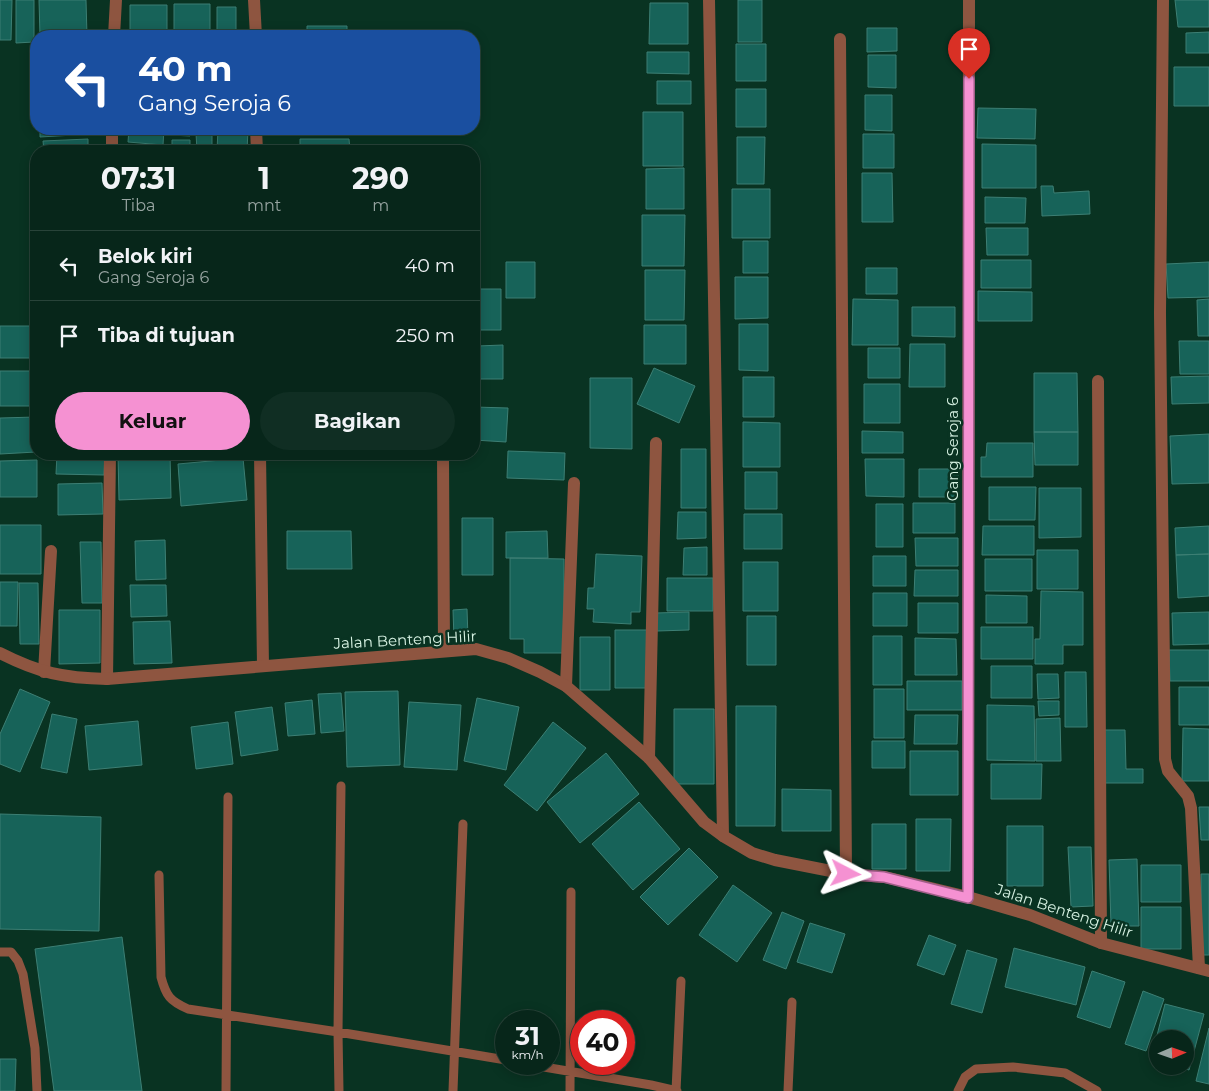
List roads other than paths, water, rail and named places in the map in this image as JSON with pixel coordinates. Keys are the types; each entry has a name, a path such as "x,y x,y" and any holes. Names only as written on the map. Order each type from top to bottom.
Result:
{"street":[{"path":"114,30 116,0"},
{"path":"254,0 256,30"},
{"path":"709,0 724,836"},
{"name":"Gang Seroja 6","path":"968,898 969,0"},
{"path":"1163,0 1160,313 1165,759 1168,771 1188,796 1191,808 1204,970"},
{"path":"840,39 846,874"},
{"path":"1098,381 1101,943"},
{"path":"649,758 656,443"},
{"path":"107,678 110,460"},
{"path":"260,460 263,666"},
{"path":"443,460 444,651"},
{"path":"566,686 574,483"},
{"path":"44,672 50,551"},
{"name":"Jalan Benteng Hilir","path":"0,653 44,672 75,678 107,678 476,649 508,658 566,686 649,758 704,822 752,853 776,860 846,874 884,877 968,898 1030,915 1101,943 1204,970"}],"lane":[{"path":"339,1091 341,786"},
{"path":"226,1091 228,797"},
{"path":"453,1091 463,824"},
{"path":"159,875 161,977 165,992 175,1004 188,1009 495,1058"},
{"path":"571,892 571,1010"},
{"path":"0,952 11,952 18,961 23,974 35,1048 38,1091"},
{"path":"594,1075 677,1091 682,981"},
{"path":"788,1091 792,1002"},
{"path":"958,1091 965,1077 976,1069 1013,1067 1065,1072 1093,1090"},
{"path":"570,1091 571,1075"}]}
